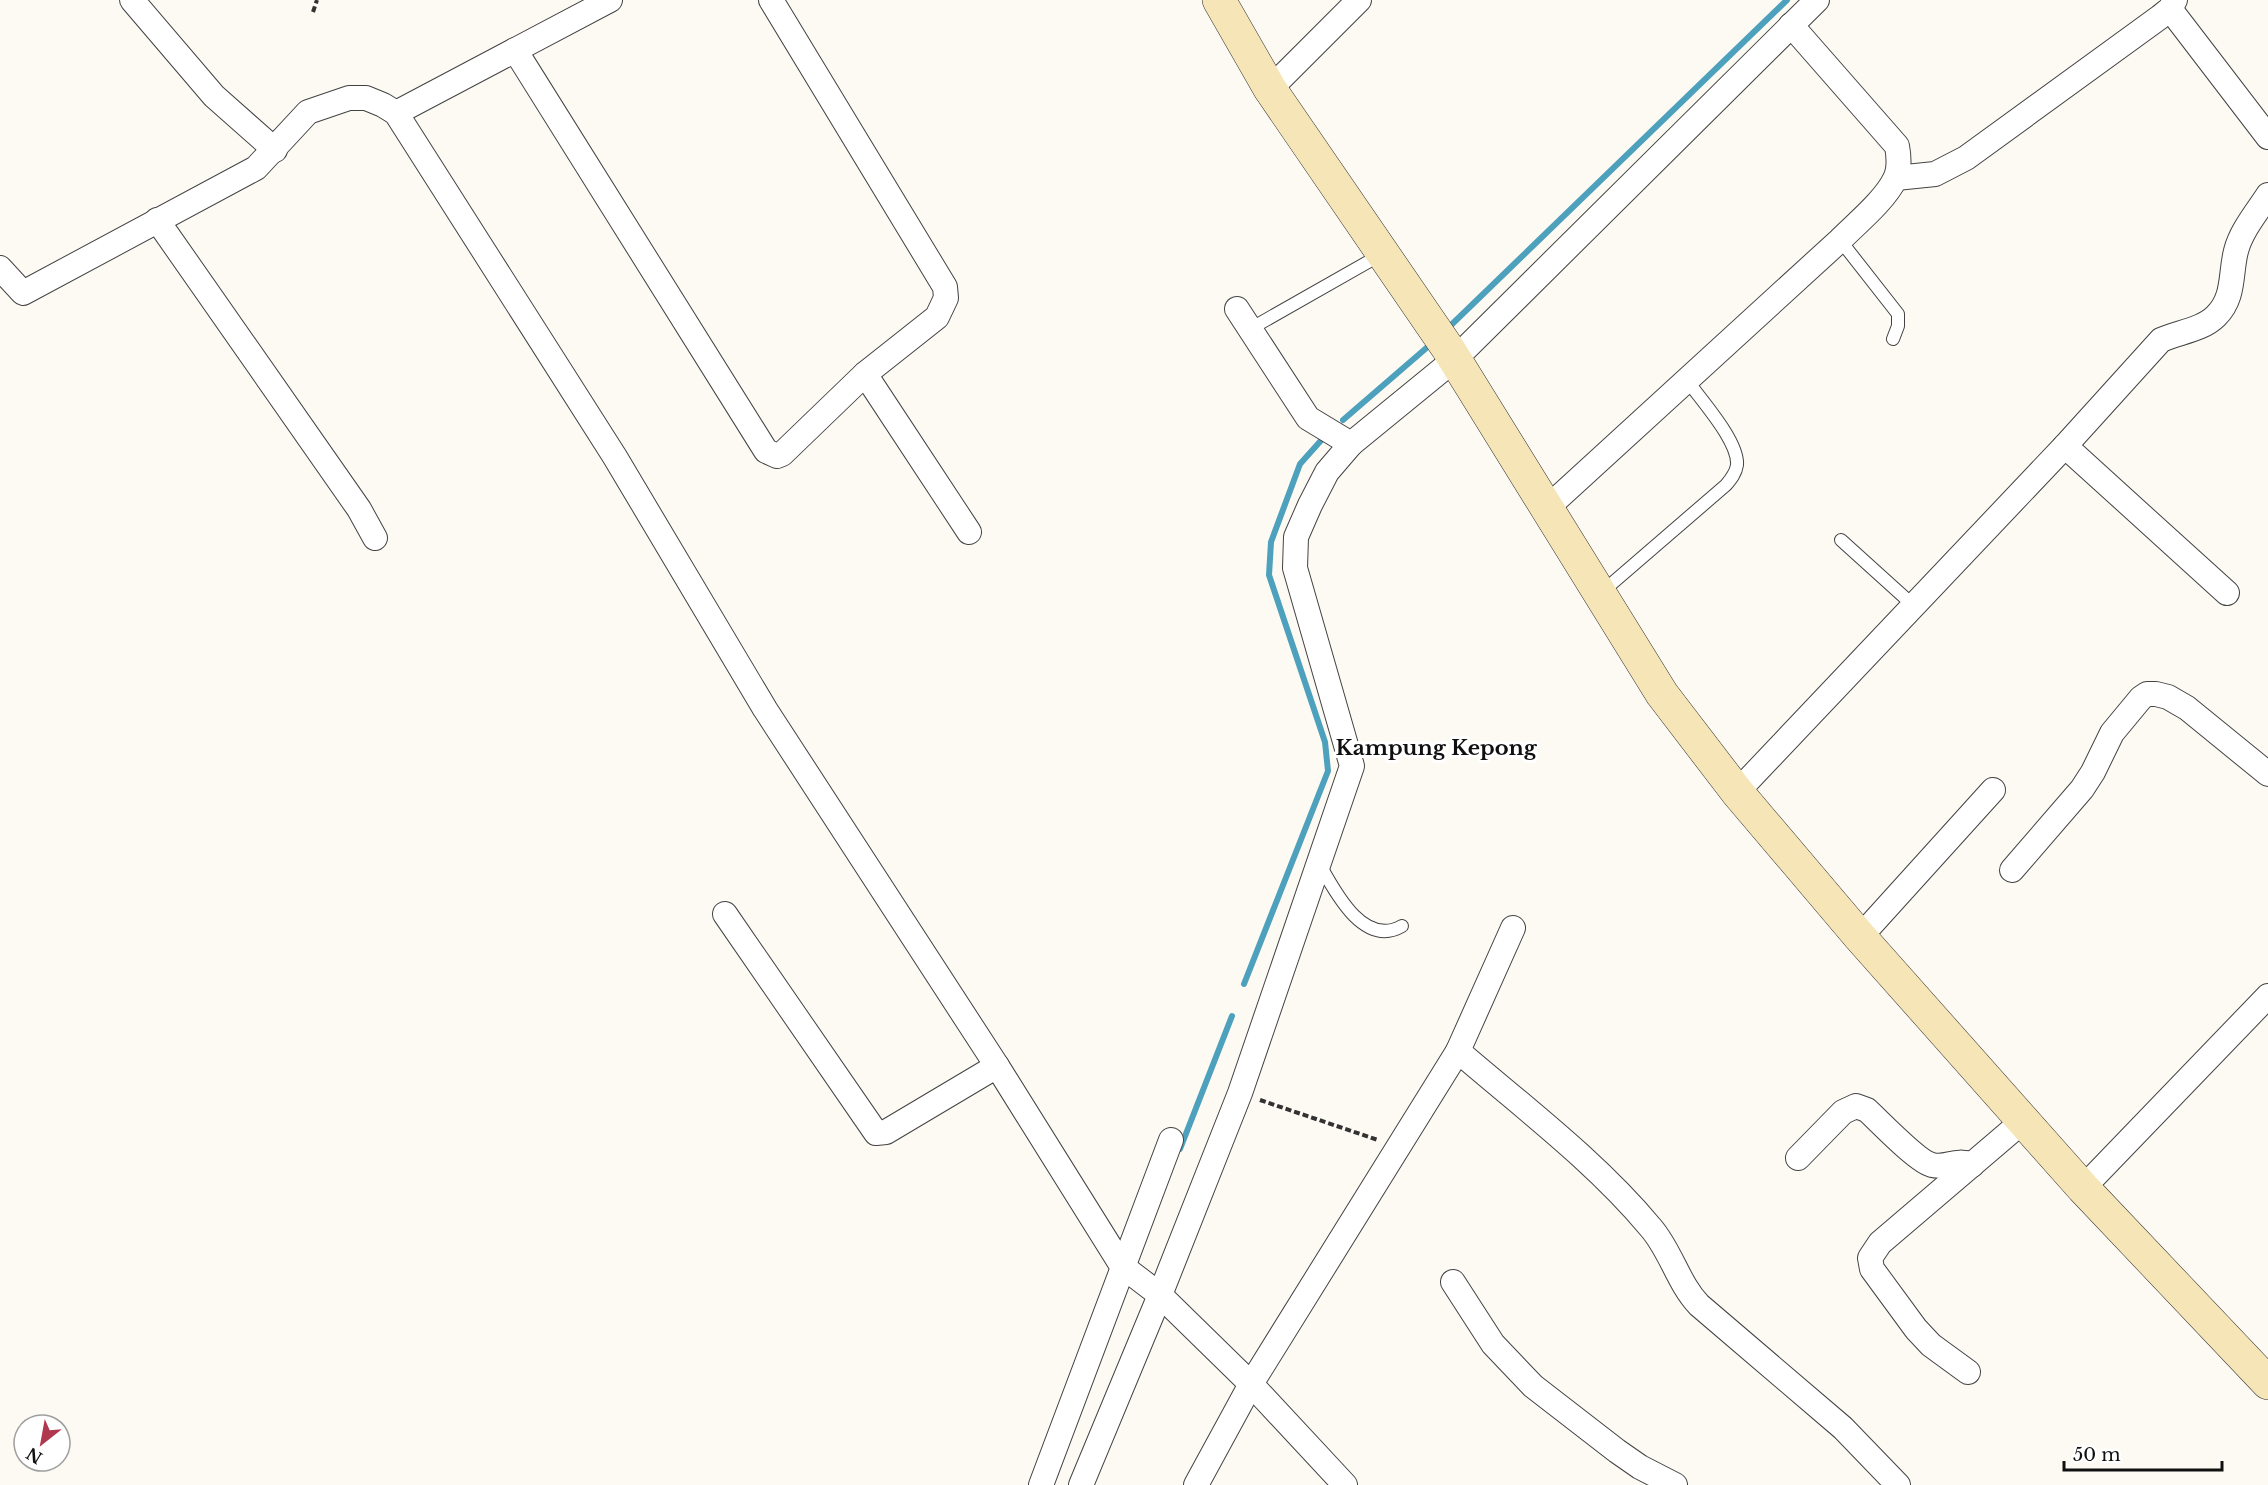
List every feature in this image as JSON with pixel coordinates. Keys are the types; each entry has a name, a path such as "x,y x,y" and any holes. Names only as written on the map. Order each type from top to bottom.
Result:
{"main road":[{"path":"1219,0 1270,89 1452,354 1662,694 1737,792 1860,937 2082,1188 2267,1383"}],"street":[{"path":"132,0 214,96 275,150"},
{"path":"396,113 610,0"},
{"path":"515,50 769,454 777,456 782,454 865,374 937,317 946,298 945,287 771,0"},
{"path":"1270,89 1359,0"},
{"path":"1081,1485 1240,1093 1352,766 1295,568 1296,537 1328,472 1351,444 1452,354 1817,0"},
{"path":"1896,178 1935,174 1958,163 2172,5 2268,137"},
{"path":"1547,508 1840,240 1884,194 1896,178 1900,160 1897,146 1791,25"},
{"path":"0,268 23,293 256,168 308,112 350,98 366,98 396,113 615,457 765,709 997,1066 1125,1269 1158,1294 1251,1384 1345,1485"},
{"path":"1737,792 2065,446 2162,340 2199,327 2216,316 2229,296 2233,282 2236,251 2243,232 2268,195"},
{"path":"157,220 359,509 375,538"},
{"path":"1244,319 1308,418 1351,444"},
{"path":"865,374 969,532"},
{"path":"2065,446 2228,593"},
{"path":"2012,870 2082,789 2112,733 2147,694 2169,697 2265,766"},
{"path":"1860,937 1993,790"},
{"path":"725,914 876,1133 886,1132 997,1066"},
{"path":"1196,1485 1251,1384 1458,1051 1513,928"},
{"path":"2082,1188 2268,996"},
{"path":"1458,1051 1603,1176 1652,1230 1672,1260 1690,1296 1843,1428 1898,1485"},
{"path":"1798,1158 1843,1112 1856,1106 1868,1110 1924,1162 1939,1166 1962,1160 1972,1165"},
{"path":"1968,1372 1931,1345 1916,1329 1872,1269 1870,1258 1880,1243 2023,1121"},
{"path":"1041,1485 1125,1269 1171,1140"},
{"path":"1454,1282 1493,1344 1533,1386 1617,1451 1640,1467 1675,1485"}],"lane":[{"path":"1840,240 1898,314 1898,326 1893,339"},
{"path":"1244,319 1383,253"},
{"path":"1601,593 1734,476 1737,463 1730,440 1687,380"},
{"path":"1841,540 1914,606"},
{"path":"1319,864 1335,892 1357,918 1368,927 1381,932 1392,932 1402,926"}],"path":[{"path":"313,12 317,0"},
{"path":"1240,1093 1399,1147"}],"waterway":[{"path":"1447,329 1787,0"},
{"path":"1343,420 1431,344"},
{"path":"1244,984 1328,771 1325,742 1269,575 1271,542 1300,464 1325,436"},
{"path":"1180,1149 1232,1016"}],"district":[{"name":"Kampung Kepong","path":"1436,748"}]}
